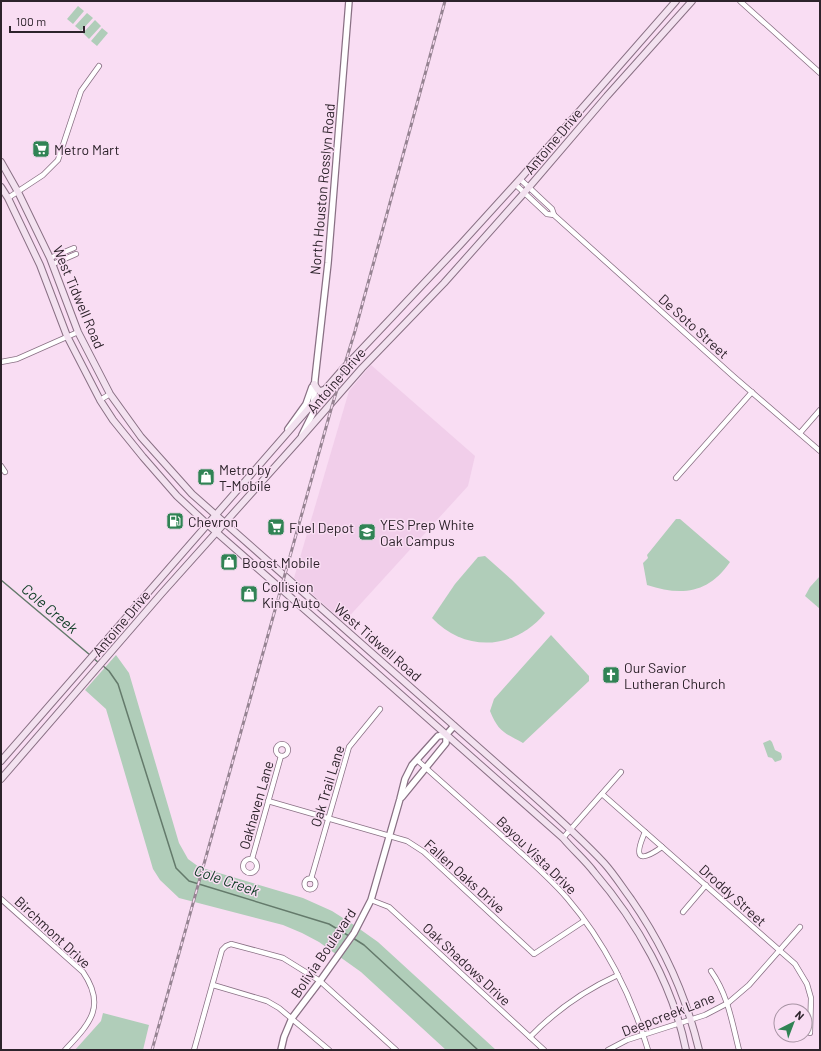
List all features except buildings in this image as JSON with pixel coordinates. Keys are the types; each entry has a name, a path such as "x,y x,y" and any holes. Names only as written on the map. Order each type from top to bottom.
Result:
{"main road":[{"name":"Antoine Drive","path":"1,761 327,388 520,179 676,1"},
{"name":"Antoine Drive","path":"1,779 216,532 362,368 444,283 692,1"},
{"name":"West Tidwell Road","path":"1,162 18,192 53,264 78,332 110,394 141,437 192,494 571,829 604,864 636,907 657,939 682,993 699,1050"},
{"name":"West Tidwell Road","path":"1,186 40,265 67,336 100,400 113,420 177,496 266,577 563,838 594,872 626,913 645,944 667,989 679,1022 686,1050"},
{"path":"40,265 50,258"},
{"path":"40,265 53,264"},
{"path":"314,381 316,389 321,391 327,388"},
{"path":"270,453 279,462"},
{"path":"266,577 274,567"},
{"path":"328,630 336,621"},
{"path":"382,678 389,668"},
{"path":"33,724 42,732"},
{"path":"511,792 520,784"},
{"path":"626,913 636,907"}],"street":[{"path":"740,1 820,73"},
{"name":"North Houston Rosslyn Road","path":"299,440 313,413 314,381 328,263 348,2"},
{"path":"8,198 43,175 58,160 81,91 98,66"},
{"name":"De Soto Street","path":"520,179 552,209 554,216"},
{"name":"De Soto Street","path":"515,184 547,214 554,216 820,451"},
{"path":"50,258 74,248"},
{"path":"53,264 76,254"},
{"path":"1,362 17,359 78,332"},
{"name":"North Houston Rosslyn Road","path":"282,439 306,404 314,381"},
{"path":"676,478 752,392"},
{"path":"100,400 110,394"},
{"path":"800,433 820,410"},
{"path":"1,466 5,472"},
{"name":"Oak Trail Lane","path":"312,879 349,747 380,709"},
{"name":"Bolivia Boulevard","path":"281,1050 284,1037 292,1018 354,932 371,900 405,779 416,760 438,736 446,735 454,726"},
{"name":"Bolivia Boulevard","path":"400,799 446,743 446,735"},
{"name":"Oakhaven Lane","path":"252,859 281,756"},
{"name":"Bayou Vista Drive","path":"416,760 535,866 567,898 584,921 618,975 643,1034 648,1050"},
{"path":"563,838 621,772"},
{"name":"Droddy Street","path":"602,794 795,964 807,984 812,998 812,1003"},
{"name":"Fallen Oaks Drive","path":"268,800 407,841 424,852 534,954 584,921"},
{"path":"645,832 639,848 638,853 640,856 647,856 662,847"},
{"path":"683,912 706,886"},
{"name":"Birchmont Drive","path":"1,899 83,972 89,981 93,991 95,1003 92,1014 88,1025 65,1050"},
{"name":"Oak Shadows Drive","path":"371,900 389,907 544,1050"},
{"name":"Deepcreek Lane","path":"608,1050 643,1034 705,1015 728,1003 749,985 800,926"},
{"path":"194,1050 222,950 231,944 282,958 320,981 396,1050"},
{"path":"711,971 718,980 728,1003 739,1050"},
{"path":"530,1037 559,1010 600,984 618,975"},
{"path":"213,985 267,1001 292,1018 327,1049"}],"shaded area":[{"name":"YES Prep White Oak Campus","path":"371,365 475,456 468,486 344,622 294,578 349,391"}],"green space":[{"path":"78,6 84,11 73,24 67,19"},
{"path":"87,13 93,18 81,31 75,26"},
{"path":"95,20 101,26 89,39 83,33"},
{"path":"102,28 108,33 97,46 91,41"},
{"path":"676,519 680,519 730,562 722,573 713,581 693,590 671,591 647,585 643,563 648,558 647,555"},
{"path":"485,556 545,613 533,625 519,634 505,640 474,642 459,637 445,629 432,618 455,584 478,557"},
{"path":"820,576 820,609 805,596 810,587"},
{"path":"551,635 589,676 589,681 523,743 502,731 490,711 494,699"},
{"path":"116,655 129,673 179,843 188,859 199,867 303,898 332,911 378,942 496,1050 446,1050 361,972 319,942 283,925 179,898 160,880 153,869 106,709 85,690"},
{"path":"770,740 775,750 781,753 781,760 775,762 772,758 768,757 763,743"},
{"path":"103,1013 149,1025 143,1050 75,1050 101,1021"}],"waterway":[{"name":"Cole Creek","path":"1,580 90,655"},
{"name":"Cole Creek","path":"93,658 99,663"},
{"name":"Cole Creek","path":"102,665 109,671 118,684 176,868 189,881 329,924 349,936"},
{"name":"Cole Creek","path":"353,938 364,945 478,1050"}],"railway":[{"path":"152,1050 332,406 355,331 445,1"}],"place":[{"name":"Metro Mart","path":"41,149"},
{"name":"Metro by T-Mobile","path":"206,477"},
{"name":"Chevron","path":"175,521"},
{"name":"Fuel Depot","path":"276,527"},
{"name":"YES Prep White Oak Campus","path":"367,532"},
{"name":"Boost Mobile","path":"229,562"},
{"name":"Collision King Auto","path":"249,594"},
{"name":"Our Savior Lutheran Church","path":"611,675"}]}
